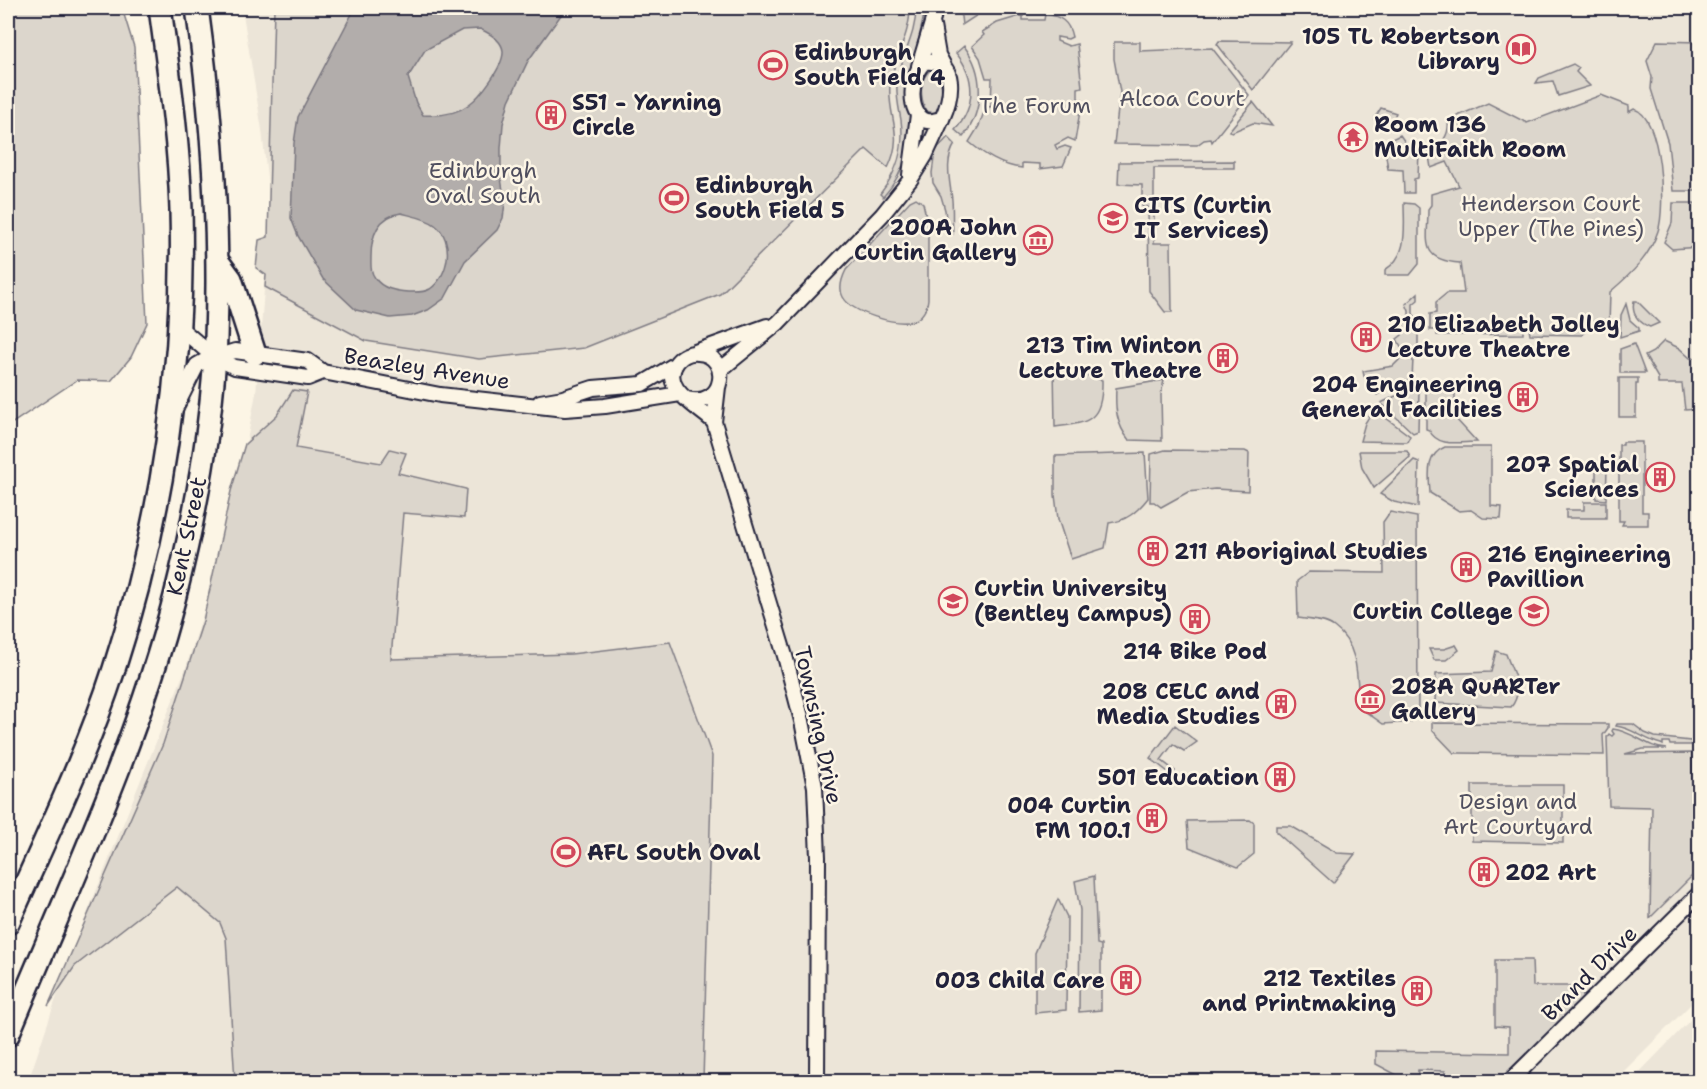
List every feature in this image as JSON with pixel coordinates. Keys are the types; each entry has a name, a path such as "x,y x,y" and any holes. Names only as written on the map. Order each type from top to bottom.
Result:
{"main road":[{"name":"Kent Street","path":"8,923 98,715 142,573 163,469 171,419 178,327 180,201 171,85 160,8"},
{"name":"Kent Street","path":"8,1035 136,722 164,633 187,543 197,490 214,357 217,260 213,159 197,8"},
{"path":"217,260 231,279 255,354"}],"street":[{"path":"909,180 918,115 912,94 914,79 935,8"},
{"path":"720,370 778,323 858,241 909,180 925,156 948,105 951,93 947,73 938,55 932,23"},
{"path":"919,66 925,62 940,63 944,66"},
{"path":"918,115 926,121 942,119"},
{"path":"714,422 683,397 672,380 676,364 686,355 778,323"},
{"name":"Beazley Avenue","path":"178,327 214,357 235,367 308,378 323,372"},
{"name":"Beazley Avenue","path":"214,357 235,351 308,361 323,372 440,395 565,409 683,397"},
{"path":"683,397 701,401 708,398 718,387 720,370 712,358 692,353"},
{"path":"171,419 197,365 214,357"},
{"name":"Beazley Avenue","path":"524,405 563,398 593,388 642,384 676,364"},
{"name":"Townsing Drive","path":"718,387 714,422 785,656 802,721 815,787 818,857 817,1082"},
{"name":"Brand Drive","path":"1509,1082 1700,893"}],"shaded area":[{"name":"Curtin University (Bentley Campus)","path":"242,8 1699,8 1699,996 1614,1081 28,1082 72,951 185,670 230,531 256,393 268,238 268,187 262,130"},
{"path":"355,8 566,8 528,61 509,101 503,124 501,148 501,178 505,203 503,218 497,230 465,261 445,298 428,310 412,316 390,318 356,310 323,279 298,236 291,218 294,143 298,117","holes":["480,29 498,40 503,51 500,65 490,81 473,101 458,111 423,115 416,103 408,77 425,50 462,30","401,213 435,225 445,240 447,248 445,267 442,276 430,289 419,292 390,289 381,285 372,273 371,249 377,228 387,218"]},
{"path":"1699,1011 1699,1081 1631,1081"}],"green space":[{"path":"8,8 122,8 134,47 147,323 131,357 111,381 77,380 8,426"},
{"name":"Edinburgh Oval South","path":"274,8 910,8 907,28 890,85 895,135 893,156 888,168 866,149 720,294 584,348 479,359 366,341 265,287 266,275 256,268 259,240 268,237"},
{"path":"916,8 925,8 912,71 907,152 895,182 883,197 880,194 895,169 901,150 902,131 897,84 913,28"},
{"path":"960,8 988,8 962,25"},
{"name":"The Forum","path":"1045,14 1059,18 1069,27 1072,37 1068,39 1057,37 1057,41 1069,46 1077,44 1082,87 1078,88 1078,99 1082,99 1075,141 1068,138 1055,145 1057,149 1065,146 1071,148 1063,166 1040,169 1040,164 1022,163 1022,168 1014,167 994,159 969,142 979,126 986,106 991,107 992,78 986,78 980,58 972,46 984,35 982,32 997,23 1020,16 1023,16 1023,20 1044,20"},
{"path":"1219,41 1291,42 1253,90 1217,44"},
{"path":"1657,41 1699,42 1700,188 1694,191 1673,191 1668,143 1651,89 1652,77 1647,61"},
{"name":"Alcoa Court","path":"1114,42 1140,42 1140,51 1212,48 1249,95 1212,142 1211,139 1204,140 1197,145 1114,144 1120,92 1114,59"},
{"path":"964,46 976,68 979,92 975,116 963,137 955,130 967,112 970,102 970,82 963,62 956,53"},
{"path":"1573,64 1579,68 1576,72 1590,86 1558,96 1553,81 1536,83 1539,78"},
{"path":"931,69 935,70 938,75 942,90 938,111 934,113 926,111 922,100 922,83"},
{"name":"Henderson Court Upper (The Pines)","path":"1601,95 1629,106 1629,112 1634,109 1643,115 1651,128 1660,164 1662,203 1658,231 1650,249 1632,272 1610,292 1609,326 1588,327 1582,335 1530,334 1529,328 1523,328 1523,334 1437,335 1437,330 1430,330 1430,314 1436,313 1436,302 1447,293 1464,293 1460,263 1438,258 1432,253 1427,240 1431,194 1459,186 1447,162 1431,168 1428,150 1437,146 1444,139 1448,130 1448,120 1488,103 1527,123"},
{"path":"1253,102 1272,126 1253,123 1232,132 1229,131"},
{"path":"1381,108 1396,113 1389,127 1374,119"},
{"path":"1400,135 1407,145 1419,151 1418,178 1414,179 1414,193 1404,193 1403,170 1388,169 1384,143"},
{"path":"948,137 955,144 949,164 953,234 948,234 945,210 941,196 933,183 932,173 935,151"},
{"path":"1234,161 1234,168 1154,168 1154,243 1171,243 1172,312 1165,312 1149,291 1148,207 1142,206 1142,185 1118,184 1119,162"},
{"path":"916,198 923,203 928,225 928,299 925,309 922,315 913,321 896,322 875,317 848,303 842,294 842,280 846,270 910,201"},
{"path":"1404,203 1414,204 1419,208 1419,264 1410,275 1385,275 1385,270 1393,264 1402,249"},
{"path":"1673,203 1699,205 1699,247 1672,249 1664,242 1672,223"},
{"path":"1418,293 1418,300 1413,304 1413,314 1418,319 1418,352 1413,359 1412,379 1389,387 1377,395 1363,371 1393,366 1405,354 1397,339 1402,335 1403,322 1409,321 1406,304"},
{"path":"1634,301 1637,301 1659,323 1650,327 1642,323 1635,314"},
{"path":"1626,304 1630,320 1639,328 1639,331 1620,337 1621,315"},
{"path":"1664,341 1679,348 1690,358 1699,358 1699,409 1685,410 1682,384 1658,384 1658,378 1645,356 1653,352"},
{"path":"1634,344 1645,373 1620,373 1620,349"},
{"path":"1054,365 1102,380 1100,404 1097,411 1086,421 1055,427"},
{"path":"1619,378 1638,378 1636,417 1619,417"},
{"path":"1438,379 1439,383 1455,383 1455,418 1477,442 1443,442 1426,429 1426,384"},
{"path":"1164,380 1161,395 1162,441 1129,440 1117,416 1116,388"},
{"path":"293,390 307,392 296,448 381,463 390,449 406,453 398,473 466,489 464,518 403,513 391,659 571,654 670,642 712,756 703,1081 235,1081 226,938 220,923 177,887 75,966 48,1006 163,744 203,621 231,491 245,444 277,415"},
{"path":"1419,391 1418,431 1413,433 1381,403 1402,393"},
{"path":"1374,409 1410,436 1407,442 1360,441 1365,423"},
{"path":"1623,442 1642,442 1642,512 1648,512 1648,525 1622,525 1624,521 1619,521 1619,445 1623,445"},
{"path":"1445,447 1491,447 1491,506 1502,507 1501,519 1483,518 1471,510 1459,511 1430,493 1431,461 1434,455"},
{"path":"1165,450 1245,451 1249,453 1248,491 1215,489 1188,492 1161,507 1150,502 1151,454"},
{"path":"1359,451 1407,451 1410,457 1374,488 1362,468"},
{"path":"1145,453 1148,498 1131,515 1109,523 1105,548 1071,559 1058,519 1055,495 1055,456"},
{"path":"1414,460 1419,462 1418,507 1394,502 1380,494"},
{"path":"1596,469 1607,469 1606,500 1596,499"},
{"path":"1584,502 1606,502 1606,518 1566,518 1566,510 1584,510"},
{"path":"1390,512 1417,517 1418,710 1411,722 1383,724 1359,707 1356,664 1349,644 1342,635 1326,623 1298,618 1297,581 1309,572 1384,573 1383,522"},
{"path":"1456,645 1459,650 1446,660 1434,660 1429,649 1444,649"},
{"path":"1496,651 1506,654 1516,681 1517,694 1511,707 1435,703 1436,674 1491,672"},
{"path":"1432,723 1608,724 1608,728 1603,735 1604,755 1454,753 1432,730"},
{"path":"1617,724 1633,724 1655,737 1699,742 1699,745 1670,745 1669,742 1663,742 1663,745 1616,726"},
{"path":"1175,725 1197,742 1184,751 1173,744 1161,760 1175,771 1172,775 1150,758"},
{"path":"1613,729 1620,730 1653,746 1667,749 1643,749 1625,754 1692,753 1693,819 1699,819 1699,869 1650,918 1652,807 1609,806 1607,737 1609,734 1612,736 1614,734"},
{"name":"Design and Art Courtyard","path":"1472,785 1563,785 1563,843 1472,841"},
{"path":"1250,820 1254,823 1254,854 1238,867 1189,847 1187,821"},
{"path":"1276,826 1291,826 1337,853 1355,854 1333,883 1276,832"},
{"path":"1094,876 1097,944 1101,945 1101,1010 1079,1012 1080,910 1075,881"},
{"path":"1058,899 1067,917 1066,1010 1035,1013 1035,953"},
{"path":"1495,960 1532,960 1533,986 1575,986 1585,998 1521,1064 1500,1081 1445,1081 1445,1071 1418,1070 1417,1081 1408,1081 1376,1064 1376,1051 1509,1053 1509,1027 1495,1026"}],"place":[{"name":"105 TL Robertson Library","path":"1521,49"},
{"name":"Edinburgh South Field 4","path":"773,65"},
{"name":"S51 - Yarning Circle","path":"551,115"},
{"name":"Room 136 MultiFaith Room","path":"1353,137"},
{"name":"Edinburgh South Field 5","path":"674,198"},
{"name":"CITS (Curtin IT Services)","path":"1113,218"},
{"name":"200A John Curtin Gallery","path":"1038,240"},
{"name":"210 Elizabeth Jolley Lecture Theatre","path":"1366,337"},
{"name":"213 Tim Winton Lecture Theatre","path":"1223,358"},
{"name":"204 Engineering General Facilities","path":"1523,397"},
{"name":"207 Spatial Sciences","path":"1660,477"},
{"name":"211 Aboriginal Studies","path":"1153,551"},
{"name":"216 Engineering Pavillion","path":"1466,567"},
{"name":"Curtin University (Bentley Campus)","path":"953,601"},
{"name":"Curtin College","path":"1534,611"},
{"name":"214 Bike Pod","path":"1195,619"},
{"name":"208A QuARTer Gallery","path":"1370,699"},
{"name":"208 CELC and Media Studies","path":"1281,704"},
{"name":"501 Education","path":"1280,777"},
{"name":"004 Curtin FM 100.1","path":"1152,818"},
{"name":"AFL South Oval","path":"566,852"},
{"name":"202 Art","path":"1484,872"},
{"name":"003 Child Care","path":"1126,980"},
{"name":"212 Textiles and Printmaking","path":"1417,991"}]}
